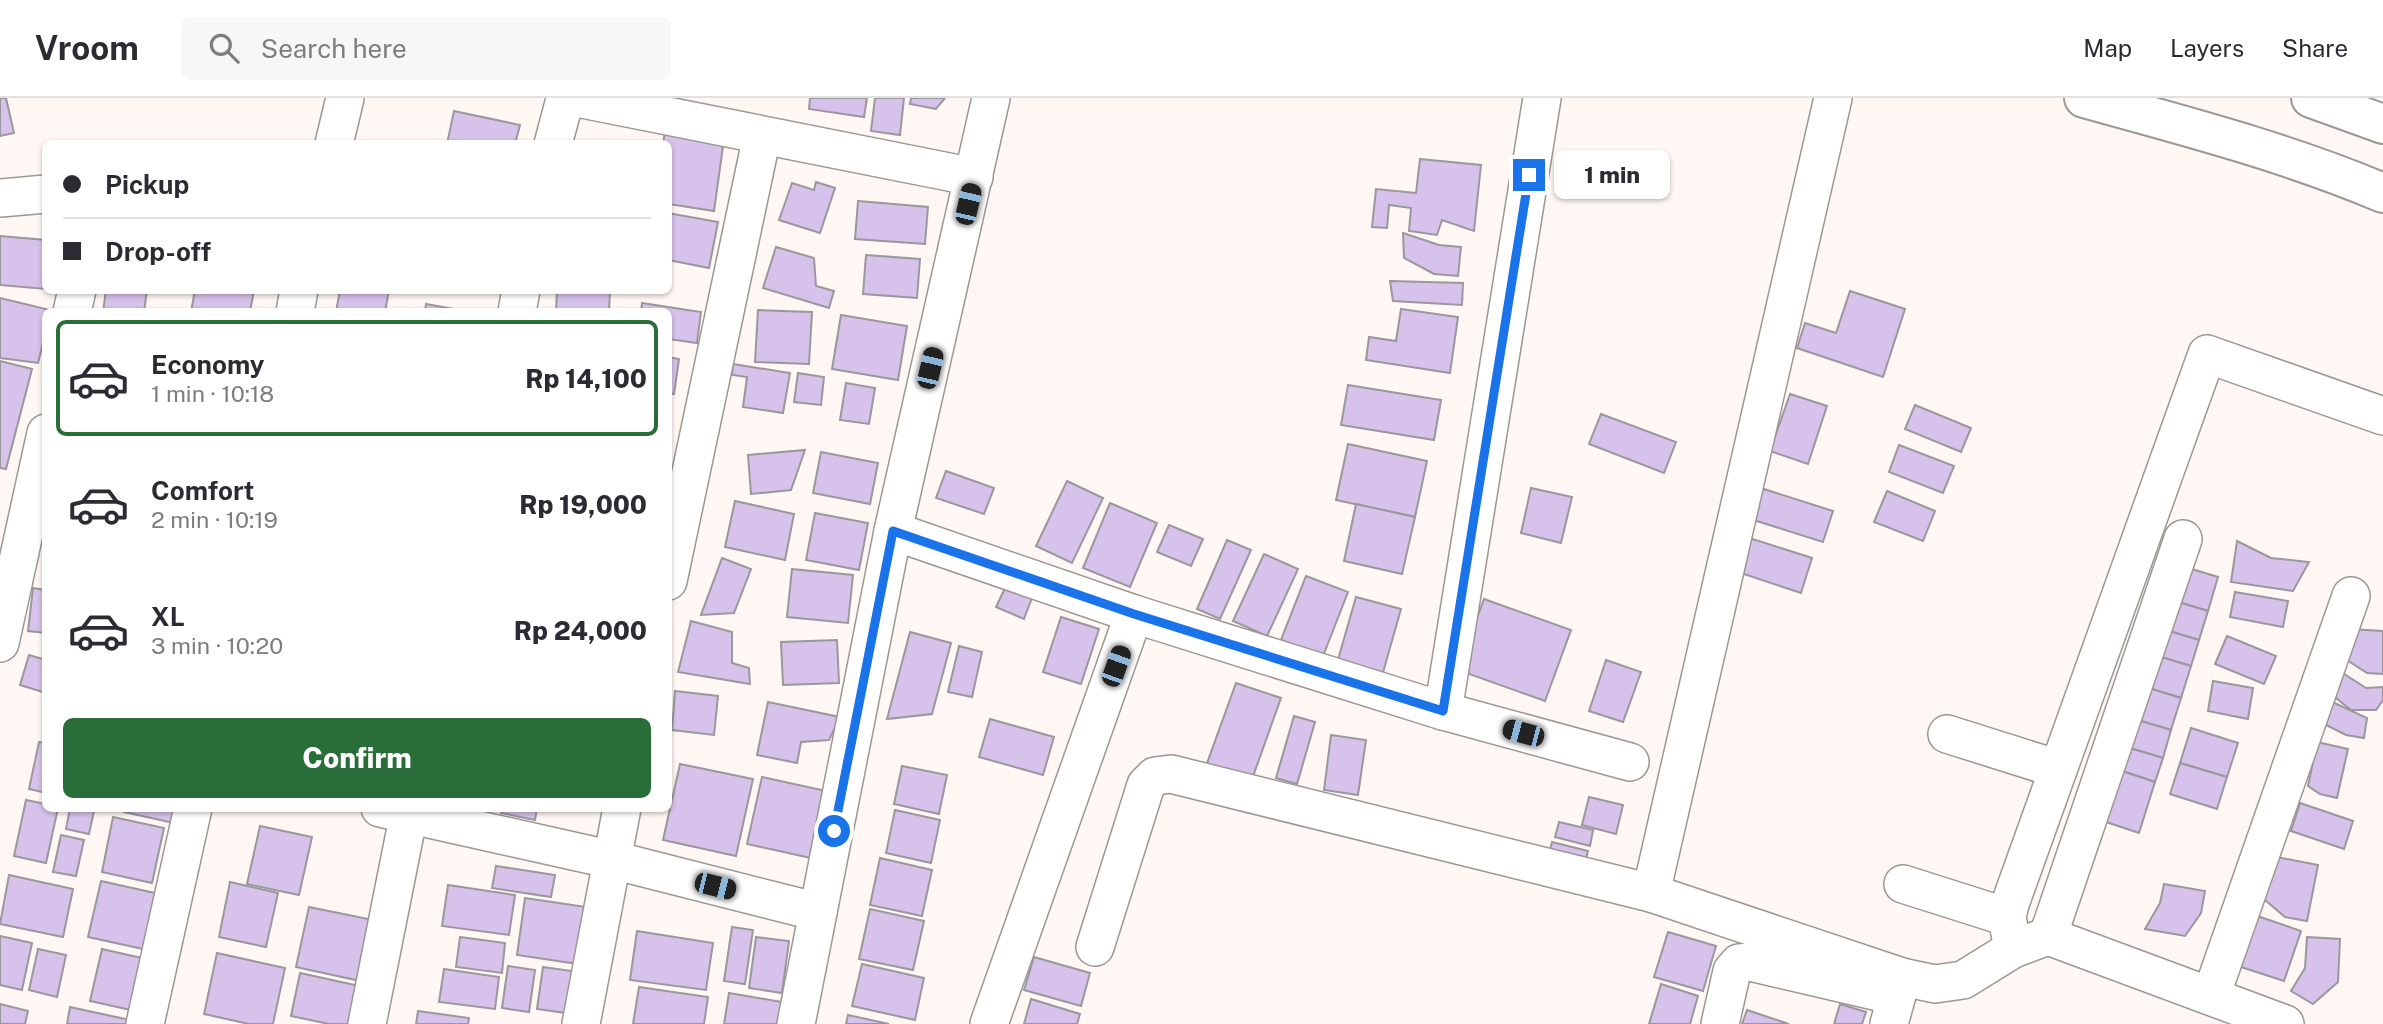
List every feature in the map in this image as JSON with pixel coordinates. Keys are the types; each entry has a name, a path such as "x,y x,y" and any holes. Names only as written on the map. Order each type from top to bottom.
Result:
{"main road":[{"path":"2084,98 2255,145 2383,193"},
{"path":"2311,98 2383,124"}],"street":[{"path":"335,140 345,98"},
{"path":"553,140 564,103 572,98 974,177"},
{"path":"796,1024 893,531 991,98"},
{"path":"1443,711 1542,98"},
{"path":"1651,893 1833,98"},
{"path":"672,562 762,136"},
{"path":"0,198 42,194"},
{"path":"1720,1024 1732,971 1739,963 1750,961 1896,999 1935,984 1963,980 2010,933 2010,904 2207,354 2383,416"},
{"path":"0,642 42,451"},
{"path":"893,531 1134,614 1443,711 1630,762"},
{"path":"2048,936 2183,539"},
{"path":"2211,996 2351,596"},
{"path":"989,1024 1134,614"},
{"path":"1947,734 2058,769"},
{"path":"1095,947 1146,785 1155,776 1163,774 1177,775 1248,795 1651,893 1896,999"},
{"path":"145,1024 192,812"},
{"path":"367,1024 400,812"},
{"path":"404,812 612,860 818,912"},
{"path":"581,1024 621,812"},
{"path":"1903,884 2010,933 2048,936 2286,1024"}],"building":[{"path":"0,98 6,98 14,133 0,136"},
{"path":"810,98 867,98 864,117 809,109"},
{"path":"875,98 904,98 900,135 871,131"},
{"path":"911,98 945,98 936,109 910,104"},
{"path":"454,111 520,125 516,140 448,140"},
{"path":"665,131 724,139 714,211 672,205 672,140 664,140"},
{"path":"1420,159 1481,165 1474,231 1442,220 1437,235 1409,231 1411,208 1389,205 1387,228 1372,227 1376,189 1416,193"},
{"path":"816,182 835,188 820,233 779,220 792,183 814,190"},
{"path":"858,201 928,207 925,244 855,239"},
{"path":"672,214 718,222 709,268 672,261"},
{"path":"1403,233 1439,245 1461,247 1458,276 1434,274 1404,258"},
{"path":"0,236 42,240 42,289 0,285"},
{"path":"776,247 814,258 816,286 834,291 829,308 763,288"},
{"path":"866,255 920,259 917,298 863,294"},
{"path":"1390,281 1463,283 1462,305 1393,301"},
{"path":"1850,291 1905,309 1883,377 1797,348 1805,323 1836,333"},
{"path":"105,294 146,294 145,308 104,308"},
{"path":"194,294 253,294 251,308 192,308"},
{"path":"339,294 388,294 386,308 337,308"},
{"path":"557,294 610,294 609,308 556,308"},
{"path":"0,298 42,308 42,347 38,363 0,358"},
{"path":"642,303 701,312 697,343 672,340 672,308 641,308"},
{"path":"426,304 448,308 426,308"},
{"path":"1401,309 1458,317 1450,373 1366,360 1369,337 1396,341"},
{"path":"758,310 812,312 809,364 755,362"},
{"path":"841,315 907,326 898,380 832,369"},
{"path":"672,358 679,359 672,394"},
{"path":"0,361 32,369 6,469 0,468"},
{"path":"733,364 790,373 783,413 743,407 747,377 732,375"},
{"path":"798,373 824,377 821,405 794,402"},
{"path":"846,383 875,388 869,424 840,420"},
{"path":"1348,385 1441,400 1434,440 1341,425"},
{"path":"1790,394 1827,406 1808,464 1770,451"},
{"path":"1915,405 1971,428 1961,452 1905,429"},
{"path":"1601,414 1676,442 1664,473 1589,444"},
{"path":"1348,444 1427,461 1415,517 1336,500"},
{"path":"1899,445 1954,466 1943,493 1889,472"},
{"path":"805,450 791,490 751,494 748,455"},
{"path":"821,452 878,463 870,504 813,493"},
{"path":"946,471 994,488 984,514 936,498"},
{"path":"1067,481 1103,498 1072,563 1036,546"},
{"path":"1748,484 1833,511 1823,542 1738,515"},
{"path":"1531,488 1572,497 1561,543 1521,533"},
{"path":"1887,491 1935,511 1923,541 1874,522"},
{"path":"735,501 794,514 785,560 725,547"},
{"path":"1110,503 1157,523 1130,587 1083,568"},
{"path":"1356,504 1415,517 1402,574 1344,561"},
{"path":"815,513 868,523 859,570 806,560"},
{"path":"1169,525 1203,539 1191,566 1157,552"},
{"path":"1740,535 1812,558 1801,593 1729,569"},
{"path":"1227,540 1251,550 1220,619 1197,609"},
{"path":"2237,541 2271,558 2309,562 2293,591 2231,582"},
{"path":"1264,554 1298,569 1267,636 1233,621"},
{"path":"722,558 751,569 734,613 701,615"},
{"path":"2179,565 2218,577 2208,611 2168,599"},
{"path":"792,569 853,575 848,623 787,617"},
{"path":"1306,576 1348,592 1323,656 1281,640"},
{"path":"1006,586 1033,595 1024,619 996,607"},
{"path":"33,588 42,589 42,633 28,631"},
{"path":"2235,592 2288,601 2283,627 2230,617"},
{"path":"1356,597 1401,609 1382,676 1337,663"},
{"path":"1484,599 1571,630 1545,701 1458,670"},
{"path":"2168,599 2208,611 2199,640 2159,628"},
{"path":"1061,617 1099,629 1081,684 1043,672"},
{"path":"691,621 732,632 732,663 749,668 750,684 678,672"},
{"path":"2159,628 2199,640 2191,666 2151,654"},
{"path":"2350,629 2383,631 2383,674 2367,673 2347,660"},
{"path":"910,632 951,643 932,714 887,719"},
{"path":"2227,636 2276,656 2264,684 2215,664"},
{"path":"837,640 839,683 783,685 781,642"},
{"path":"959,646 982,652 972,697 948,692"},
{"path":"2151,654 2191,666 2181,698 2142,686"},
{"path":"29,655 42,659 42,692 20,685"},
{"path":"1606,660 1641,672 1623,722 1589,711"},
{"path":"2335,668 2366,688 2383,687 2383,700 2376,710 2351,710 2331,694"},
{"path":"2213,681 2253,688 2248,719 2208,711"},
{"path":"1236,683 1281,698 1251,782 1206,766"},
{"path":"2142,686 2181,698 2171,730 2131,718"},
{"path":"675,691 718,696 714,735 672,730"},
{"path":"2326,699 2367,718 2364,738 2346,735 2322,723"},
{"path":"768,702 840,717 829,740 801,742 797,763 757,755"},
{"path":"1294,716 1315,722 1297,784 1276,778"},
{"path":"2131,718 2171,730 2163,758 2123,746"},
{"path":"990,719 1054,737 1043,775 979,757"},
{"path":"2191,728 2238,743 2227,777 2180,763"},
{"path":"1331,735 1366,740 1358,795 1324,790"},
{"path":"39,742 42,742 42,792 29,789"},
{"path":"2317,742 2348,749 2337,798 2320,794 2308,786"},
{"path":"2123,746 2163,758 2155,782 2116,769"},
{"path":"2180,763 2227,777 2217,809 2170,794"},
{"path":"680,764 753,779 736,856 663,840 669,812 672,812"},
{"path":"902,766 947,775 939,814 894,804"},
{"path":"2116,769 2155,782 2139,833 2100,820"},
{"path":"762,777 826,791 811,858 747,844"},
{"path":"1589,797 1623,805 1616,834 1582,825"},
{"path":"26,800 42,803 42,812 57,812 46,863 14,856"},
{"path":"2300,803 2353,821 2344,849 2291,831"},
{"path":"895,810 940,820 931,863 886,853"},
{"path":"69,812 94,812 89,834 66,829"},
{"path":"124,812 176,812 174,823"},
{"path":"501,812 536,812 535,820"},
{"path":"113,817 164,828 152,883 102,872"},
{"path":"1559,822 1593,830 1590,846 1555,837"},
{"path":"260,826 312,837 299,895 247,884"},
{"path":"61,835 84,840 76,876 53,872"},
{"path":"1552,842 1588,851 1583,870 1547,861"},
{"path":"2266,855 2318,865 2307,921 2285,917 2258,894"},
{"path":"880,858 932,870 922,916 870,905"},
{"path":"496,866 555,875 551,897 492,888"},
{"path":"9,875 73,889 63,937 0,924"},
{"path":"101,881 155,893 143,949 88,937"},
{"path":"230,882 278,893 266,947 219,937"},
{"path":"2164,884 2205,891 2201,913 2185,936 2145,929 2160,903"},
{"path":"448,885 515,895 509,935 442,926"},
{"path":"525,898 593,908 585,965 517,955"},
{"path":"309,907 373,920 360,981 296,967"},
{"path":"870,909 924,921 913,970 859,959"},
{"path":"2252,914 2301,931 2284,981 2235,965"},
{"path":"732,927 753,930 745,984 724,981"},
{"path":"637,931 713,943 706,990 630,980"},
{"path":"1668,932 1716,946 1703,991 1654,977"},
{"path":"0,936 32,943 22,990 0,985"},
{"path":"460,937 505,943 502,973 456,967"},
{"path":"756,937 789,941 782,993 749,988"},
{"path":"2307,937 2340,939 2338,982 2313,1004 2291,991 2305,968"},
{"path":"38,949 66,955 57,997 29,990"},
{"path":"102,949 142,958 131,1010 90,1001"},
{"path":"217,953 285,968 273,1024 249,1024 204,1014"},
{"path":"1034,957 1090,973 1081,1006 1024,990"},
{"path":"862,964 924,978 915,1020 852,1006"},
{"path":"508,966 535,970 529,1012 502,1008"},
{"path":"543,967 572,971 566,1013 537,1009"},
{"path":"444,969 499,977 495,1009 439,1002"},
{"path":"300,973 364,987 356,1024 329,1024 291,1016"},
{"path":"1661,984 1698,996 1690,1024 1649,1024"},
{"path":"639,987 708,997 704,1024 633,1024"},
{"path":"729,993 782,1002 779,1024 724,1024"},
{"path":"1031,999 1080,1014 1077,1024 1024,1024"},
{"path":"0,1004 28,1011 25,1024 0,1024"},
{"path":"1840,1004 1866,1012 1862,1024 1834,1024"},
{"path":"70,1007 130,1020 129,1024 67,1024"},
{"path":"1747,1010 1789,1024 1742,1024"},
{"path":"418,1011 469,1018 468,1024 416,1024"},
{"path":"848,1015 889,1024 846,1024"}],"route":[{"path":"834,831 893,531 1134,614 1443,711 1529,175"}]}
